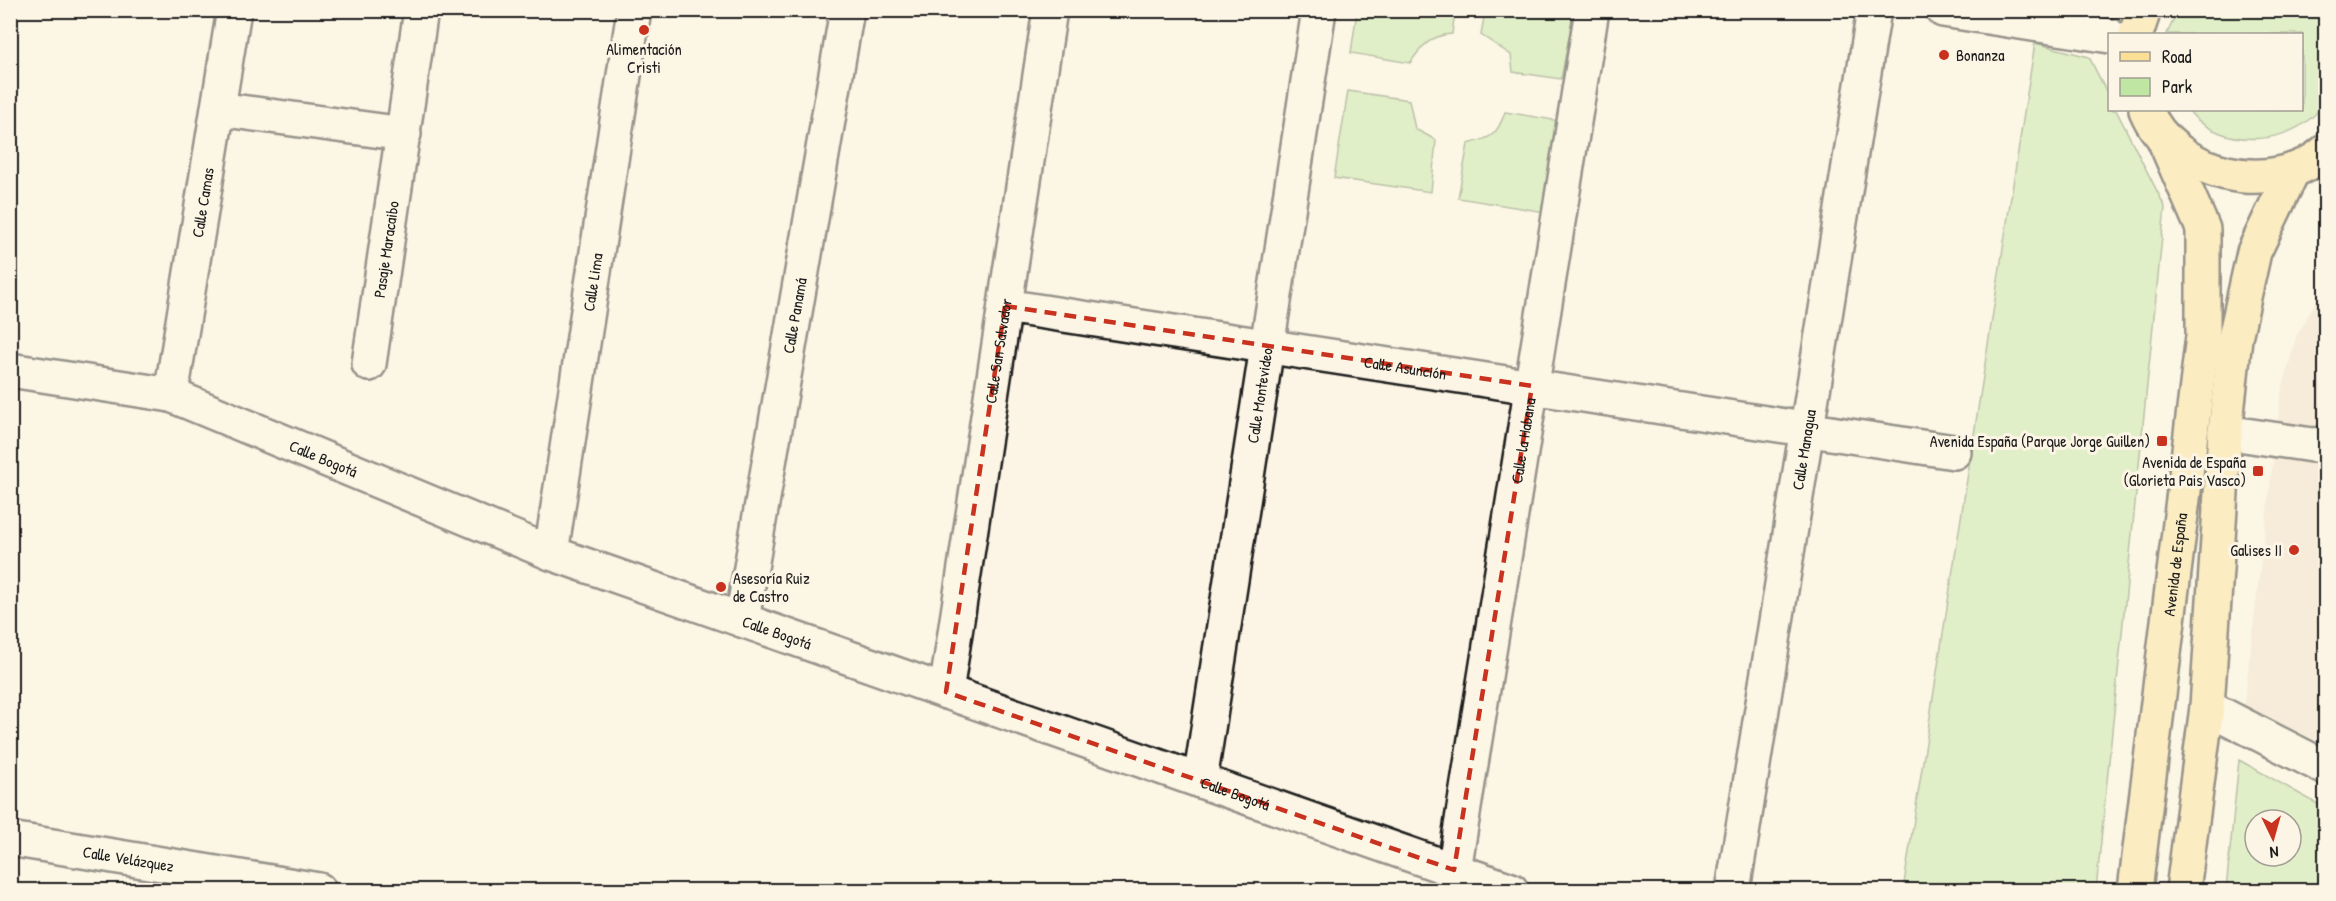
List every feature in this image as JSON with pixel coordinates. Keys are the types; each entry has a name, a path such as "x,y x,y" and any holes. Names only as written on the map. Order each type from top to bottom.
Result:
{"main road":[{"path":"2136,33 2145,10"},
{"path":"2147,111 2163,137 2190,160 2223,173 2259,177 2312,166"},
{"name":"Avenida de España","path":"2135,891 2203,336 2203,229 2163,137"},
{"path":"2183,891 2207,707 2225,432 2235,338 2254,252 2312,166"}],"street":[{"name":"Calle Camas","path":"171,395 234,10"},
{"name":"Pasaje Maracaibo","path":"369,364 421,10"},
{"name":"Calle Lima","path":"551,553 634,10"},
{"name":"Calle Panamá","path":"742,620 847,10"},
{"name":"Calle San Salvador","path":"946,692 1050,10"},
{"name":"Calle Montevideo","path":"1200,781 1319,10"},
{"name":"Calle la Habana","path":"1454,870 1592,10"},
{"name":"Calle Managua","path":"1733,891 1874,10"},
{"path":"1943,10 2108,36"},
{"path":"218,110 404,134"},
{"name":"Calle Asunción","path":"1005,306 1954,452"},
{"name":"Calle Bogotá","path":"10,370 171,395 551,553 1511,891"},
{"path":"2225,432 2312,446 2325,444"},
{"path":"2207,707 2325,768"},
{"name":"Calle Velázquez","path":"10,839 319,891"}],"highlighted area":[{"path":"1005,306 1532,386 1454,870 946,692"}],"shaded area":[{"name":"Galises II","path":"2325,290 2325,744 2244,706 2281,395 2296,338 2316,301"}],"green space":[{"path":"1357,10 1455,11 1452,34 1432,39 1410,63 1351,53"},
{"path":"2178,10 2325,11 2326,100 2314,116 2298,127 2279,135 2239,138 2220,133 2202,124 2189,111 2303,111 2303,33 2167,33"},
{"path":"1485,11 1574,11 1561,79 1513,72 1511,55 1481,35"},
{"path":"2035,43 2089,57 2108,95 2108,111 2117,111 2165,207 2096,890 1903,890"},
{"path":"1348,91 1409,100 1415,129 1436,140 1431,192 1334,178"},
{"path":"1505,112 1560,121 1545,212 1458,198 1468,144 1492,135"},
{"path":"2239,760 2325,808 2325,890 2226,890"}],"place":[{"name":"Alimentación Cristi","path":"644,30"},
{"name":"Bonanza","path":"1944,55"},
{"name":"Avenida España (Parque Jorge Guillen)","path":"2162,441"},
{"name":"Avenida de España (Glorieta Pais Vasco)","path":"2258,471"},
{"name":"Galises II","path":"2294,550"},
{"name":"Asesoría Ruiz de Castro","path":"721,587"}]}
